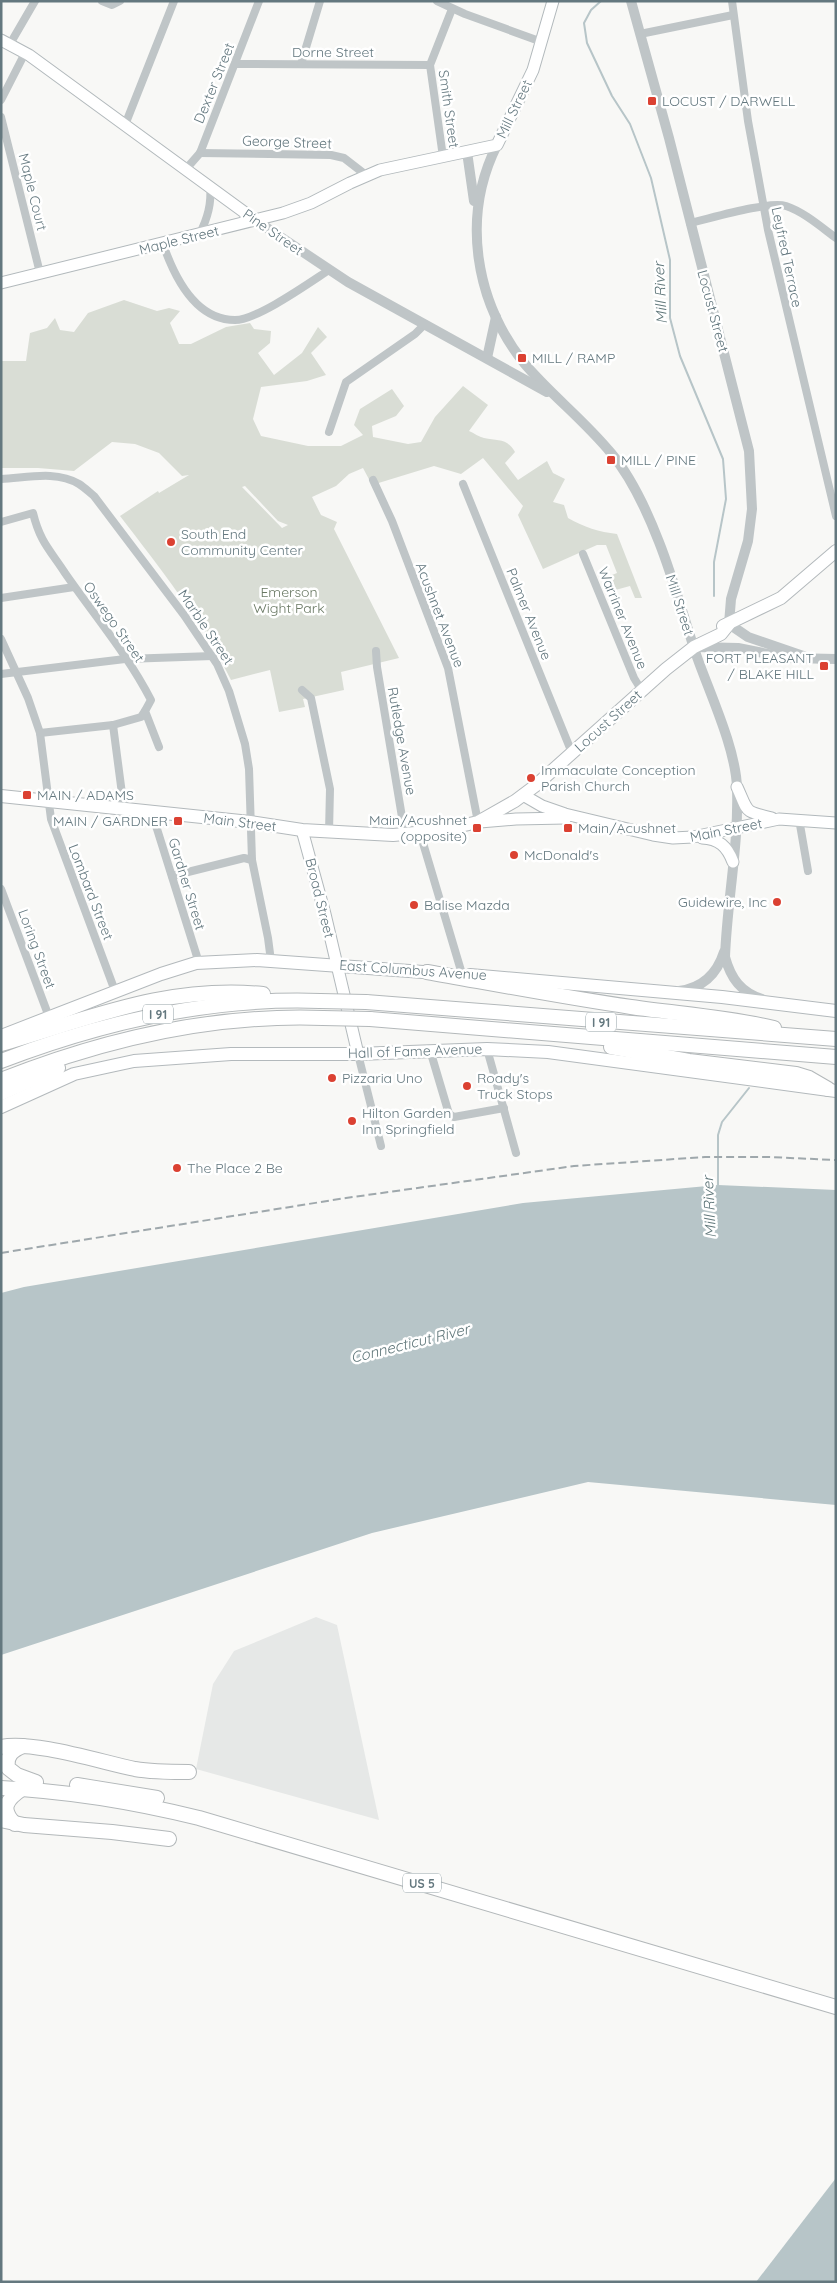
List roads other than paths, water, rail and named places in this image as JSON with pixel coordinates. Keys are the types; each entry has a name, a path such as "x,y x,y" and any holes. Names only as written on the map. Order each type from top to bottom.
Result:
{"highway":[{"path":"427,972 617,1005 732,1019 822,1038"},
{"path":"1,1044 96,1013 172,997 210,993 243,993 316,1000"},
{"name":"I 91","path":"1,1061 75,1035 153,1015 231,1004 316,1000 366,1002 836,1040"},
{"name":"I 91","path":"1,1080 83,1051 159,1032 237,1020 370,1019 836,1057"},
{"path":"1,1093 60,1067 159,1032"},
{"path":"548,1035 675,1059 796,1074 833,1090"},
{"path":"1,1746 23,1746 137,1770 189,1772"},
{"path":"23,1746 13,1750 9,1755 8,1768 17,1775 36,1782"},
{"name":"US 5","path":"2,1782 36,1782 132,1793 216,1813 836,1997"},
{"name":"US 5","path":"2,1782 22,1789 122,1801 199,1818 836,2007"},
{"path":"15,1824 6,1816 5,1808 9,1799 22,1789"},
{"path":"1,1820 15,1824 169,1839"}],"main road":[{"name":"Mill Street","path":"497,145 530,78 553,1"},
{"name":"Pine Street","path":"6,42 26,53 255,220"},
{"name":"Maple Street","path":"1,283 199,236 304,206 366,175 392,167 497,145"},
{"path":"730,624 781,598 836,551"},
{"name":"Locust Street","path":"524,794 642,690 694,648 721,634 730,624"},
{"path":"737,787 743,803 750,812 779,819"},
{"name":"Main Street","path":"478,822 524,794 548,808 587,820 663,837 693,837 779,819 836,823"},
{"name":"Main Street","path":"2,795 329,832 405,835 478,822 524,818 587,820"},
{"name":"Broad Street","path":"302,830 325,914 358,1054"},
{"path":"693,837 708,838 720,842 728,850 733,862"},
{"name":"East Columbus Avenue","path":"1,1036 171,970 199,962 233,960 462,974 673,992 836,1011"},
{"name":"Hall of Fame Avenue","path":"1,1107 62,1078 121,1063 238,1054 358,1054 487,1048 542,1051 833,1090"}],"street":[{"path":"6,42 35,1"},
{"path":"102,1 110,5 120,1"},
{"path":"125,125 174,1"},
{"name":"Dexter Street","path":"186,169 200,153 259,1"},
{"path":"302,64 320,1"},
{"path":"437,1 452,9 542,42"},
{"name":"Locust Street","path":"631,1 749,451 752,509 748,541 731,599 730,624"},
{"name":"Leyfred Terrace","path":"732,1 747,113 763,206 836,516"},
{"name":"Smith Street","path":"444,157 430,65 452,9"},
{"path":"640,34 733,14"},
{"path":"1,100 26,53"},
{"name":"Dorne Street","path":"236,64 430,65"},
{"name":"Maple Court","path":"1,116 40,274"},
{"name":"Mill Street","path":"476,217 480,187 497,145"},
{"name":"Mill Street","path":"467,152 482,275 488,299 496,316 521,358 596,437 624,471 658,540 726,741 737,787 736,828 725,957 728,968 738,986 753,996 770,1002"},
{"name":"George Street","path":"200,153 330,155 347,160 366,175"},
{"path":"199,236 206,223 210,207 210,187"},
{"path":"690,223 763,206 777,205 790,208 836,238"},
{"name":"Pine Street","path":"255,220 330,270 559,400"},
{"path":"163,244 168,257 191,298 200,308 215,316 234,320 251,316 330,270"},
{"path":"487,358 496,316"},
{"path":"329,432 346,382 415,334 425,324"},
{"name":"Marble Street","path":"1,479 41,475 61,478 78,484 94,496 168,593 212,656 227,686 245,744 252,860 271,961"},
{"name":"Acushnet Avenue","path":"373,480 392,520 448,668 478,822"},
{"name":"Palmer Avenue","path":"463,484 572,753"},
{"name":"Oswego Street","path":"1,522 33,513 42,541 125,659 151,700 146,711 158,747"},
{"name":"Warriner Avenue","path":"583,554 634,678 642,690"},
{"path":"1,598 74,587"},
{"path":"730,624 748,637 810,658"},
{"name":"Lombard Street","path":"1,639 40,733 51,819 115,991"},
{"path":"694,648 738,648 788,658 836,660"},
{"name":"Rutledge Avenue","path":"376,650 377,667 405,835"},
{"path":"1,674 125,659 212,656"},
{"path":"302,690 311,698 328,778 331,800 329,832"},
{"path":"40,733 113,725 141,717 146,711"},
{"path":"113,725 124,809"},
{"name":"Gardner Street","path":"152,813 199,962"},
{"path":"799,819 808,872"},
{"path":"420,833 462,974"},
{"path":"172,876 244,858 252,860"},
{"name":"Loring Street","path":"1,889 49,1017"},
{"name":"Mill Street","path":"673,992 688,990 705,982 720,963 726,944"},
{"path":"487,1048 516,1153"},
{"path":"430,1050 449,1114 454,1117 504,1108"},
{"path":"358,1054 381,1146"}],"water":[{"name":"Connecticut River","path":"718,1185 836,1190 836,1505 588,1482 372,1533 1,1655 1,1293 24,1287 523,1203"},
{"path":"836,2178 836,2282 756,2282"}],"waterway":[{"name":"Mill River","path":"601,1 591,10 584,23 587,43 612,96 630,124 651,178 670,260 670,318 680,356 723,459 726,499 714,562 714,596"},
{"name":"Mill River","path":"718,1188 718,1135 722,1122 749,1088"}],"railway":[{"path":"1,1253 346,1198 574,1166 705,1157 836,1160"}],"place":[{"name":"LOCUST / DARWELL","path":"652,101"},
{"name":"MILL / RAMP","path":"522,358"},
{"name":"MILL / PINE","path":"611,460"},
{"name":"South End Community Center","path":"171,542"},
{"name":"FORT PLEASANT / BLAKE HILL","path":"824,666"},
{"name":"Immaculate Conception Parish Church","path":"531,778"},
{"name":"MAIN / ADAMS","path":"27,795"},
{"name":"MAIN / GARDNER","path":"178,821"},
{"name":"Main/Acushnet (opposite)","path":"477,828"},
{"name":"Main/Acushnet","path":"568,828"},
{"name":"McDonald's","path":"514,855"},
{"name":"Guidewire, Inc","path":"777,902"},
{"name":"Balise Mazda","path":"414,905"},
{"name":"Pizzaria Uno","path":"332,1078"},
{"name":"Roady's Truck Stops","path":"467,1086"},
{"name":"Hilton Garden Inn Springfield","path":"352,1121"},
{"name":"The Place 2 Be","path":"177,1168"}],"park label":[{"name":"Emerson Wight Park","path":"289,600"}]}
